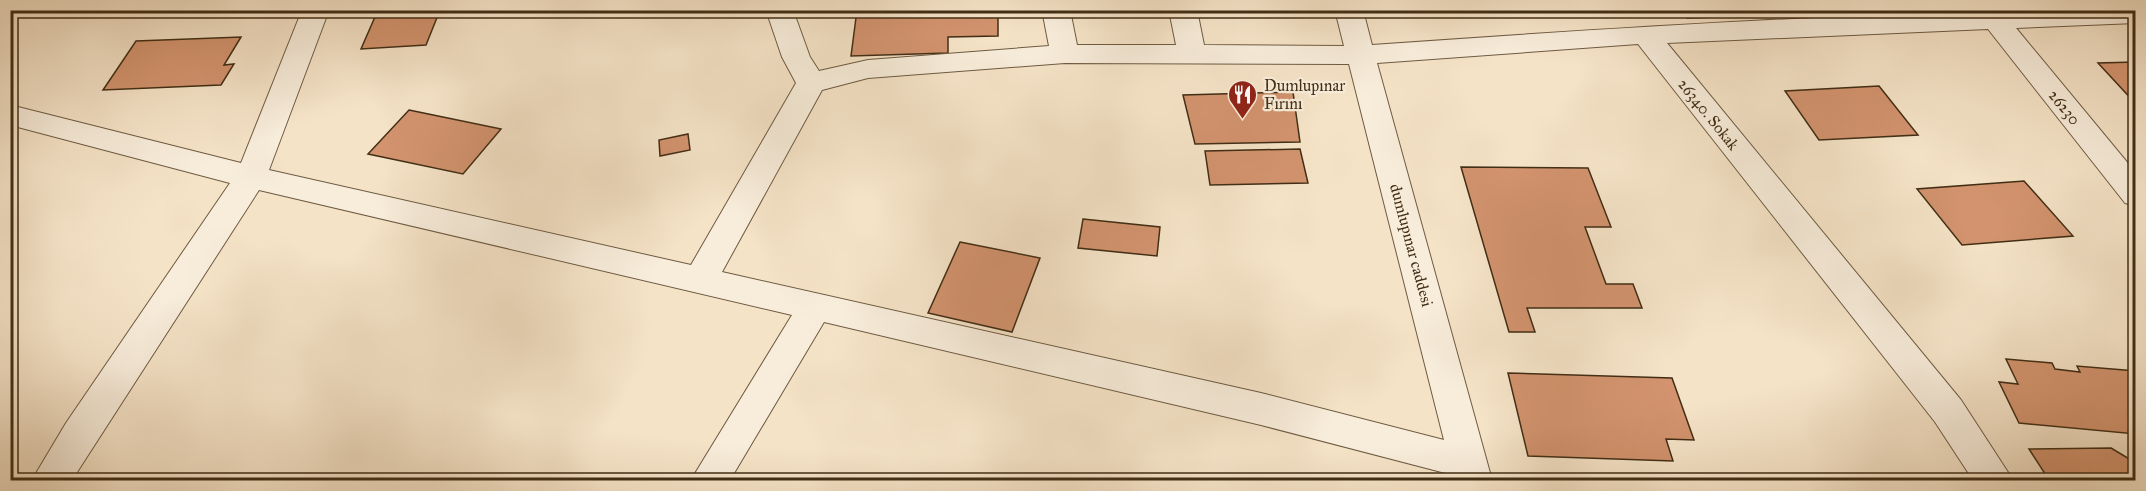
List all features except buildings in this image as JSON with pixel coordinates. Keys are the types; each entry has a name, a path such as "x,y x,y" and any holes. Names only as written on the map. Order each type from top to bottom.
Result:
{"street":[{"path":"51,480 79,434 251,177 316,10"},
{"path":"779,10 796,57 811,83"},
{"path":"1056,10 1065,54"},
{"path":"1183,10 1192,55"},
{"name":"dumlupınar caddesi","path":"1349,10 1471,472"},
{"path":"700,280 811,83 868,69 1065,54 1361,56 1645,35 1991,15 2136,14"},
{"name":"26230","path":"1991,15 2136,195"},
{"name":"26340. Sokak","path":"1645,35 1941,401 1994,480"},
{"path":"10,115 251,177 1261,409 1471,472"},
{"path":"710,480 814,308"}],"place":[{"name":"Dumlupınar Fırını","path":"1243,120"}]}
